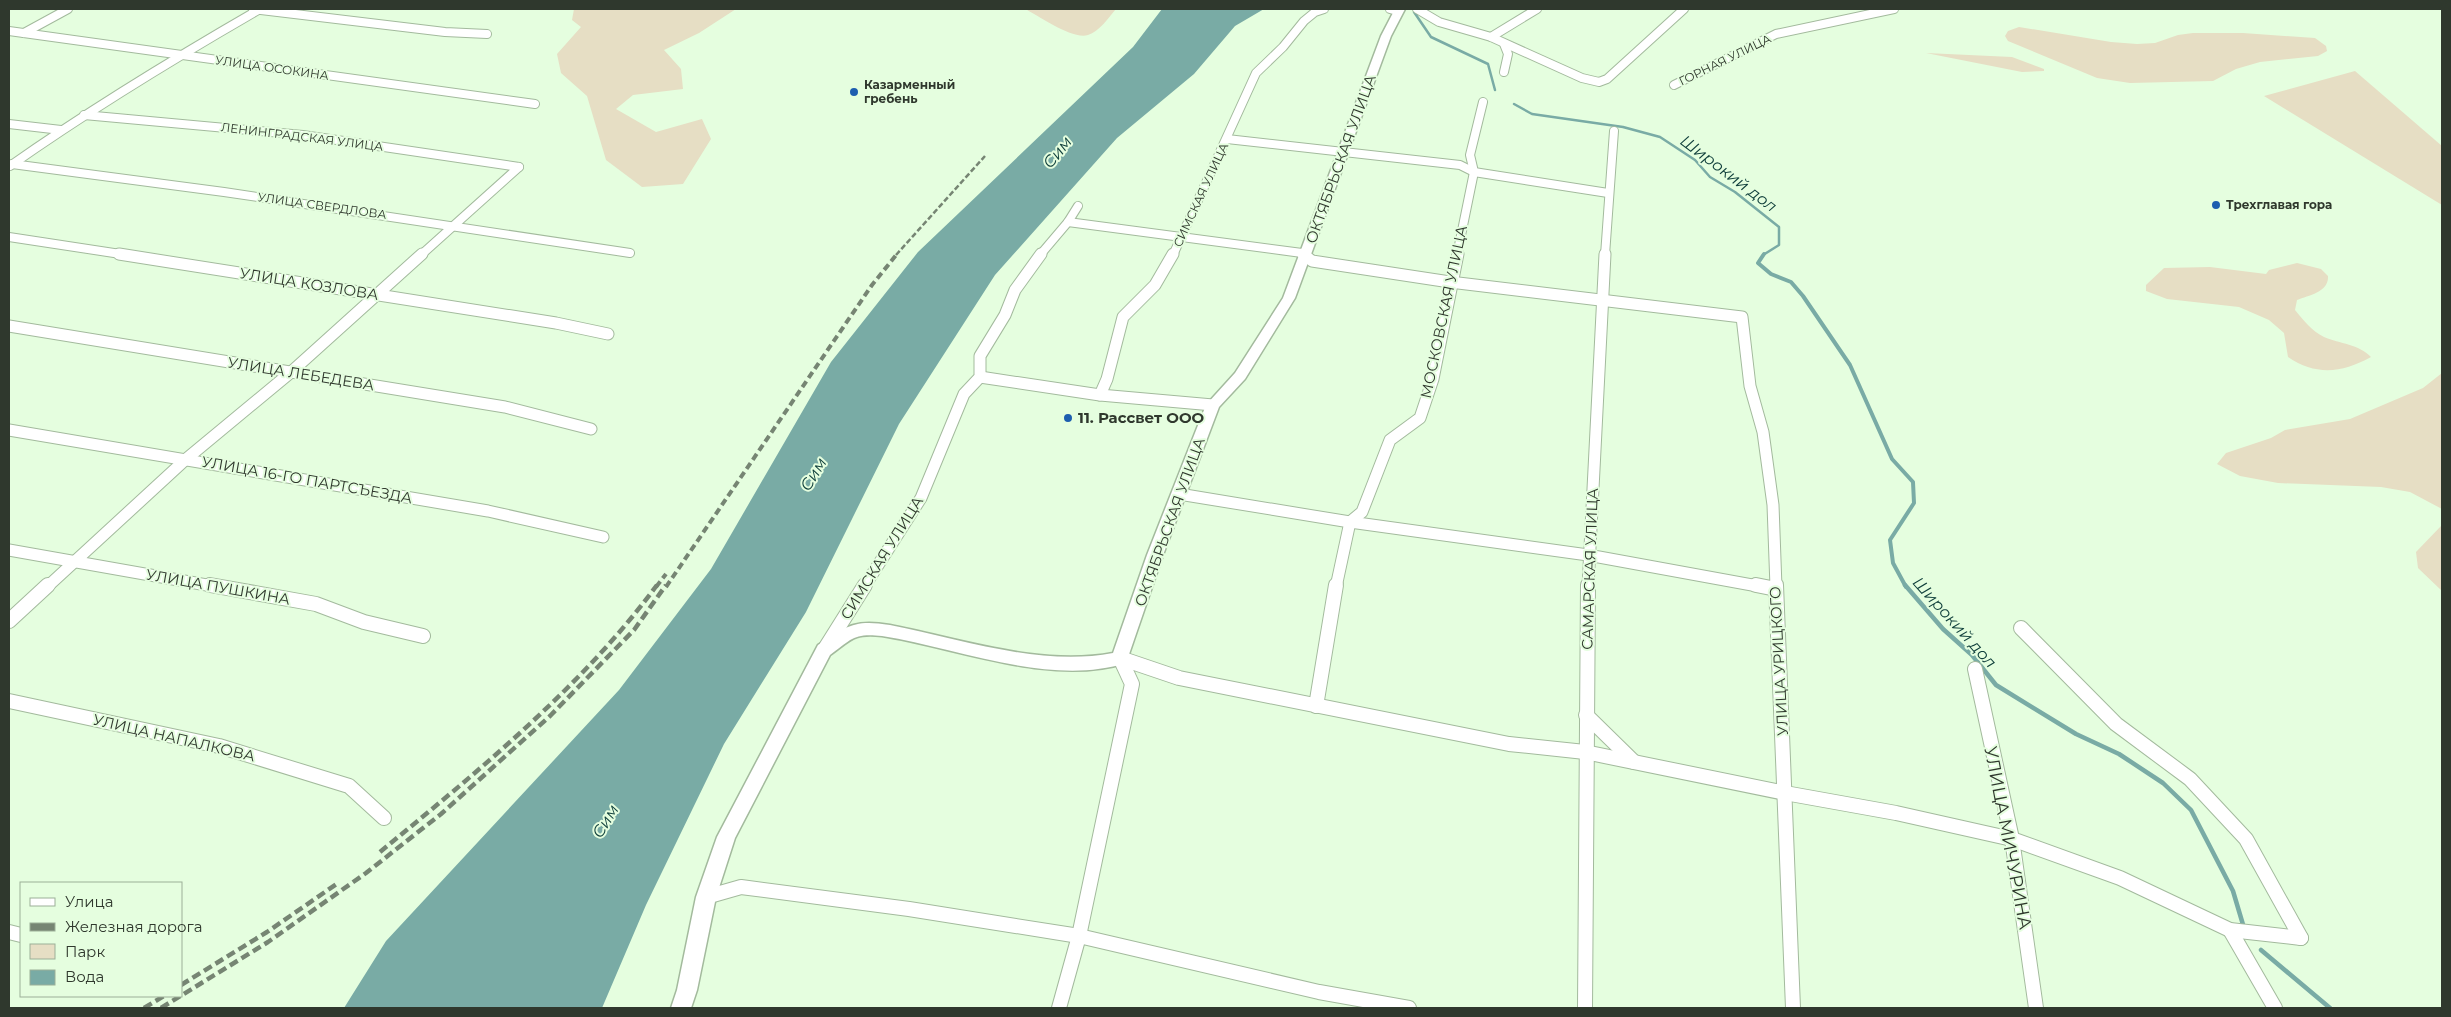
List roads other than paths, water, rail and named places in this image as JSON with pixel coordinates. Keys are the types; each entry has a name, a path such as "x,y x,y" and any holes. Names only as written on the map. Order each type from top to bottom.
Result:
{"main road":[{"name":"ОКТЯБРЬСКАЯ УЛИЦА","path":"1120,658 1155,555 1213,406 1240,376 1289,298 1306,257 1342,152 1395,10"},
{"name":"СИМСКАЯ УЛИЦА","path":"680,1008 687,990 706,897 726,836 824,650 851,631 882,630 1065,664 1085,665 1120,658"}],"street":[{"path":"24,33 68,9"},
{"path":"11,166 84,115 256,9 445,32 487,34"},
{"name":"СИМСКАЯ УЛИЦА","path":"1100,396 1107,379 1123,317 1156,285 1169,263 1256,73 1283,47 1304,21 1315,12 1324,9"},
{"path":"1417,9 1439,22 1490,38 1543,59 1582,78 1599,82 1607,79 1684,9"},
{"path":"1490,38 1537,9"},
{"name":"ГОРНАЯ УЛИЦА","path":"1674,85 1776,34 1894,9"},
{"name":"УЛИЦА ОСОКИНА","path":"9,31 535,104"},
{"path":"1504,44 1508,54 1504,72"},
{"name":"МОСКОВСКАЯ УЛИЦА","path":"1316,706 1331,609 1350,522 1362,512 1390,440 1420,418 1433,379 1450,282 1474,172 1470,154 1483,102"},
{"name":"ЛЕНИНГРАДСКАЯ УЛИЦА","path":"84,115 113,116 303,135 519,167 454,226"},
{"path":"9,124 61,130"},
{"name":"САМАРСКАЯ УЛИЦА","path":"1585,1008 1585,752 1588,556 1604,298 1608,193 1614,131"},
{"path":"1227,139 1460,164 1474,172 1608,193"},
{"name":"УЛИЦА СВЕРДЛОВА","path":"11,166 224,192 630,252"},
{"path":"1078,206 1068,222 1031,266 1015,290 1005,315 980,356 980,377 1100,396 1213,406"},
{"path":"1068,222 1302,253 1312,261 1450,282 1604,298"},
{"path":"9,620 185,460 290,373 454,226"},
{"name":"УЛИЦА КОЗЛОВА","path":"9,237 377,294 556,323 608,334"},
{"name":"УЛИЦА УРИЦКОГО","path":"1604,298 1742,317 1750,386 1763,432 1772,505 1793,1008"},
{"name":"УЛИЦА ЛЕБЕДЕВА","path":"9,326 505,407 591,429"},
{"name":"СИМСКАЯ УЛИЦА","path":"824,650 921,498 964,394 980,377"},
{"name":"УЛИЦА 16-ГО ПАРТСЪЕЗДА","path":"9,430 488,511 603,536"},
{"path":"1179,494 1350,522 1588,556 1776,589"},
{"name":"УЛИЦА ПУШКИНА","path":"9,550 316,604 364,622 423,636"},
{"path":"1120,658 1179,678 1316,706 1509,744 1585,752 1785,793 1896,813 2012,839 2120,878 2230,930 2301,938 2246,839 2190,780 2116,724 2021,628"},
{"path":"1059,1008 1079,936 1132,684 1120,658"},
{"name":"УЛИЦА МИЧУРИНА","path":"1975,669 2012,839 2036,1008"},
{"name":"УЛИЦА НАПАЛКОВА","path":"9,701 220,746 349,786 384,818"},
{"path":"1586,715 1634,762"},
{"path":"706,897 741,888 908,909 1079,936 1319,992 1409,1008"},
{"path":"2230,930 2275,1008"}],"water":[{"name":"Сим","path":"1162,9 1264,9 1235,26 1194,74 1117,138 995,275 899,424 806,612 724,744 646,905 602,1008 344,1008 386,941 619,690 711,569 831,362 918,252 1133,47"}],"waterway":[{"path":"1414,12 1431,37 1488,64 1495,90"},
{"name":"Широкий дол","path":"1514,104 1532,114 1623,127 1660,137 1695,160 1710,177 1735,192 1779,227 1779,245 1764,255"},
{"name":"Широкий дол","path":"1764,255 1758,263 1771,274 1791,282 1803,296 1850,365 1892,459 1913,482 1914,503 1890,540 1893,563 1906,587"},
{"name":"Широкий дол","path":"1905,585 1943,629 1972,655 1996,685 2076,734 2119,754 2163,783 2191,810 2233,891 2244,928"},
{"name":"Широкий дол","path":"2261,950 2330,1008"}],"railway":[{"path":"896,255 985,156"},
{"path":"666,587 872,285 897,254"},
{"path":"656,587 666,574"},
{"path":"380,852 527,727 596,658 657,585"},
{"path":"182,995 268,942 366,873 441,814 550,716 634,630 666,585"},
{"path":"182,984 267,932 338,883"},
{"path":"144,1008 162,997"},
{"path":"161,1008 179,997"}],"place":[{"name":"Казарменный гребень","path":"854,92"},
{"name":"Трехглавая гора","path":"2216,205"},
{"name":"11. Рассвет ООО","path":"1068,418"}]}
